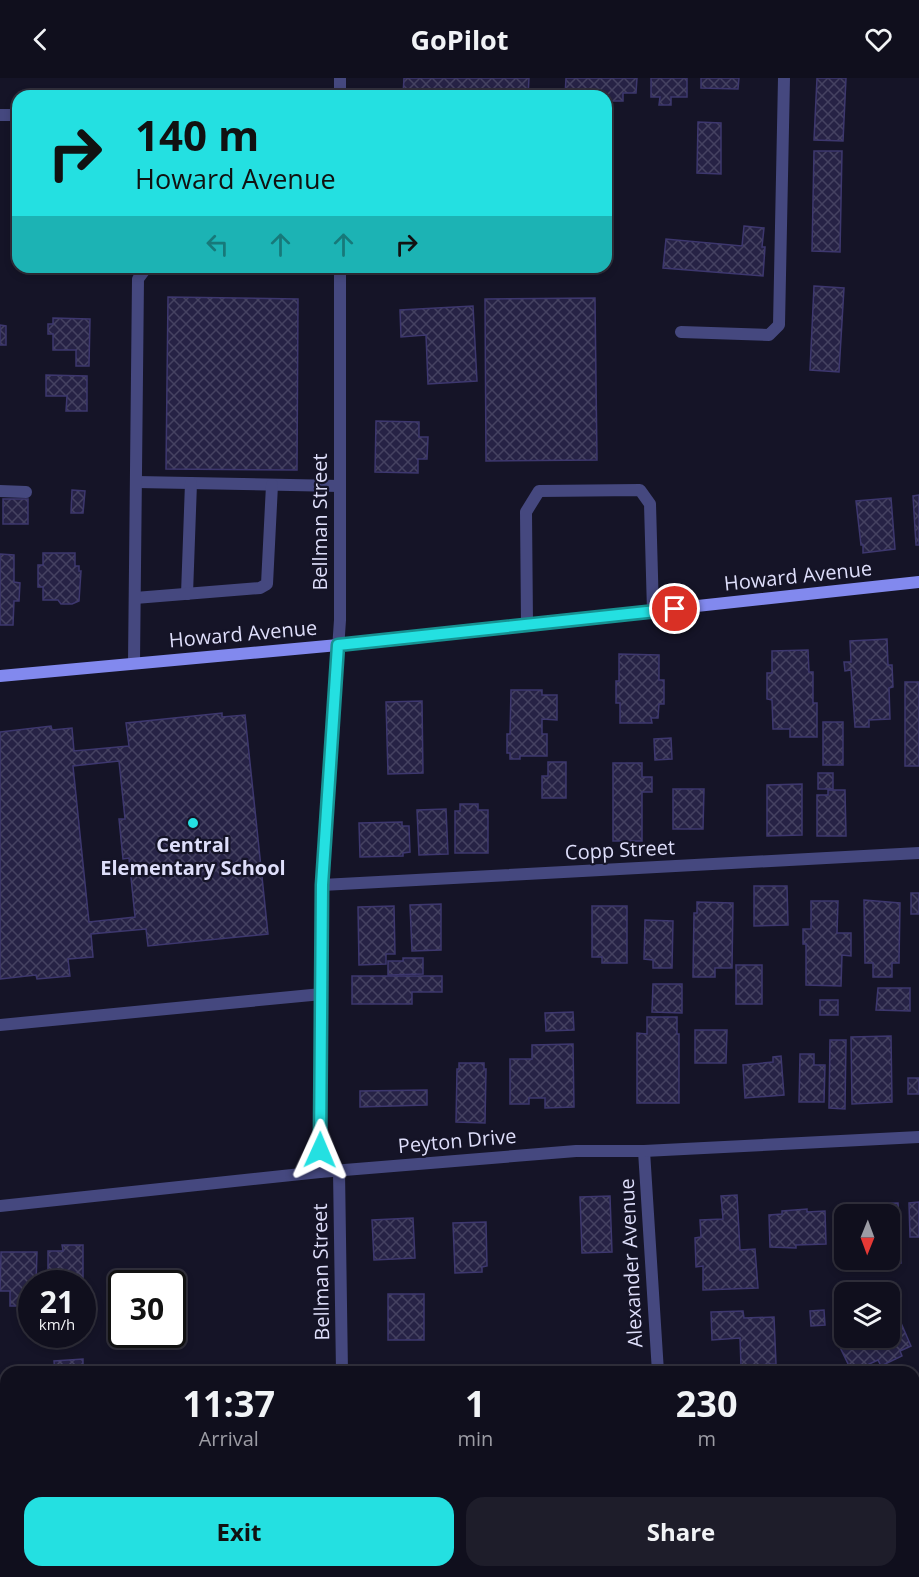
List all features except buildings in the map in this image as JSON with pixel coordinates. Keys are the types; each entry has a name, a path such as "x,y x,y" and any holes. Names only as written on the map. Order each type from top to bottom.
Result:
{"main road":[{"name":"Howard Avenue","path":"0,676 338,645 919,582"}],"street":[{"path":"681,332 770,335 779,325 784,78"},
{"path":"134,663 138,279 142,273"},
{"name":"Bellman Street","path":"320,1172 322,885 340,620 340,273"},
{"path":"137,482 340,486"},
{"path":"187,594 191,483"},
{"path":"135,598 260,588 267,584 272,485"},
{"path":"527,624 526,512 539,491 640,490 650,504 652,611"},
{"path":"0,491 26,492"},
{"name":"Copp Street","path":"322,885 919,853"},
{"path":"0,1025 322,994"},
{"name":"Peyton Drive","path":"0,1206 320,1172 576,1151 644,1151 919,1137"},
{"name":"Alexander Avenue","path":"644,1151 658,1366"},
{"name":"Bellman Street","path":"339,1171 342,1366"}],"place":[{"name":"Central Elementary School","path":"193,823"}],"route":[{"path":"320,1150 322,885 338,645 675,609"}]}
